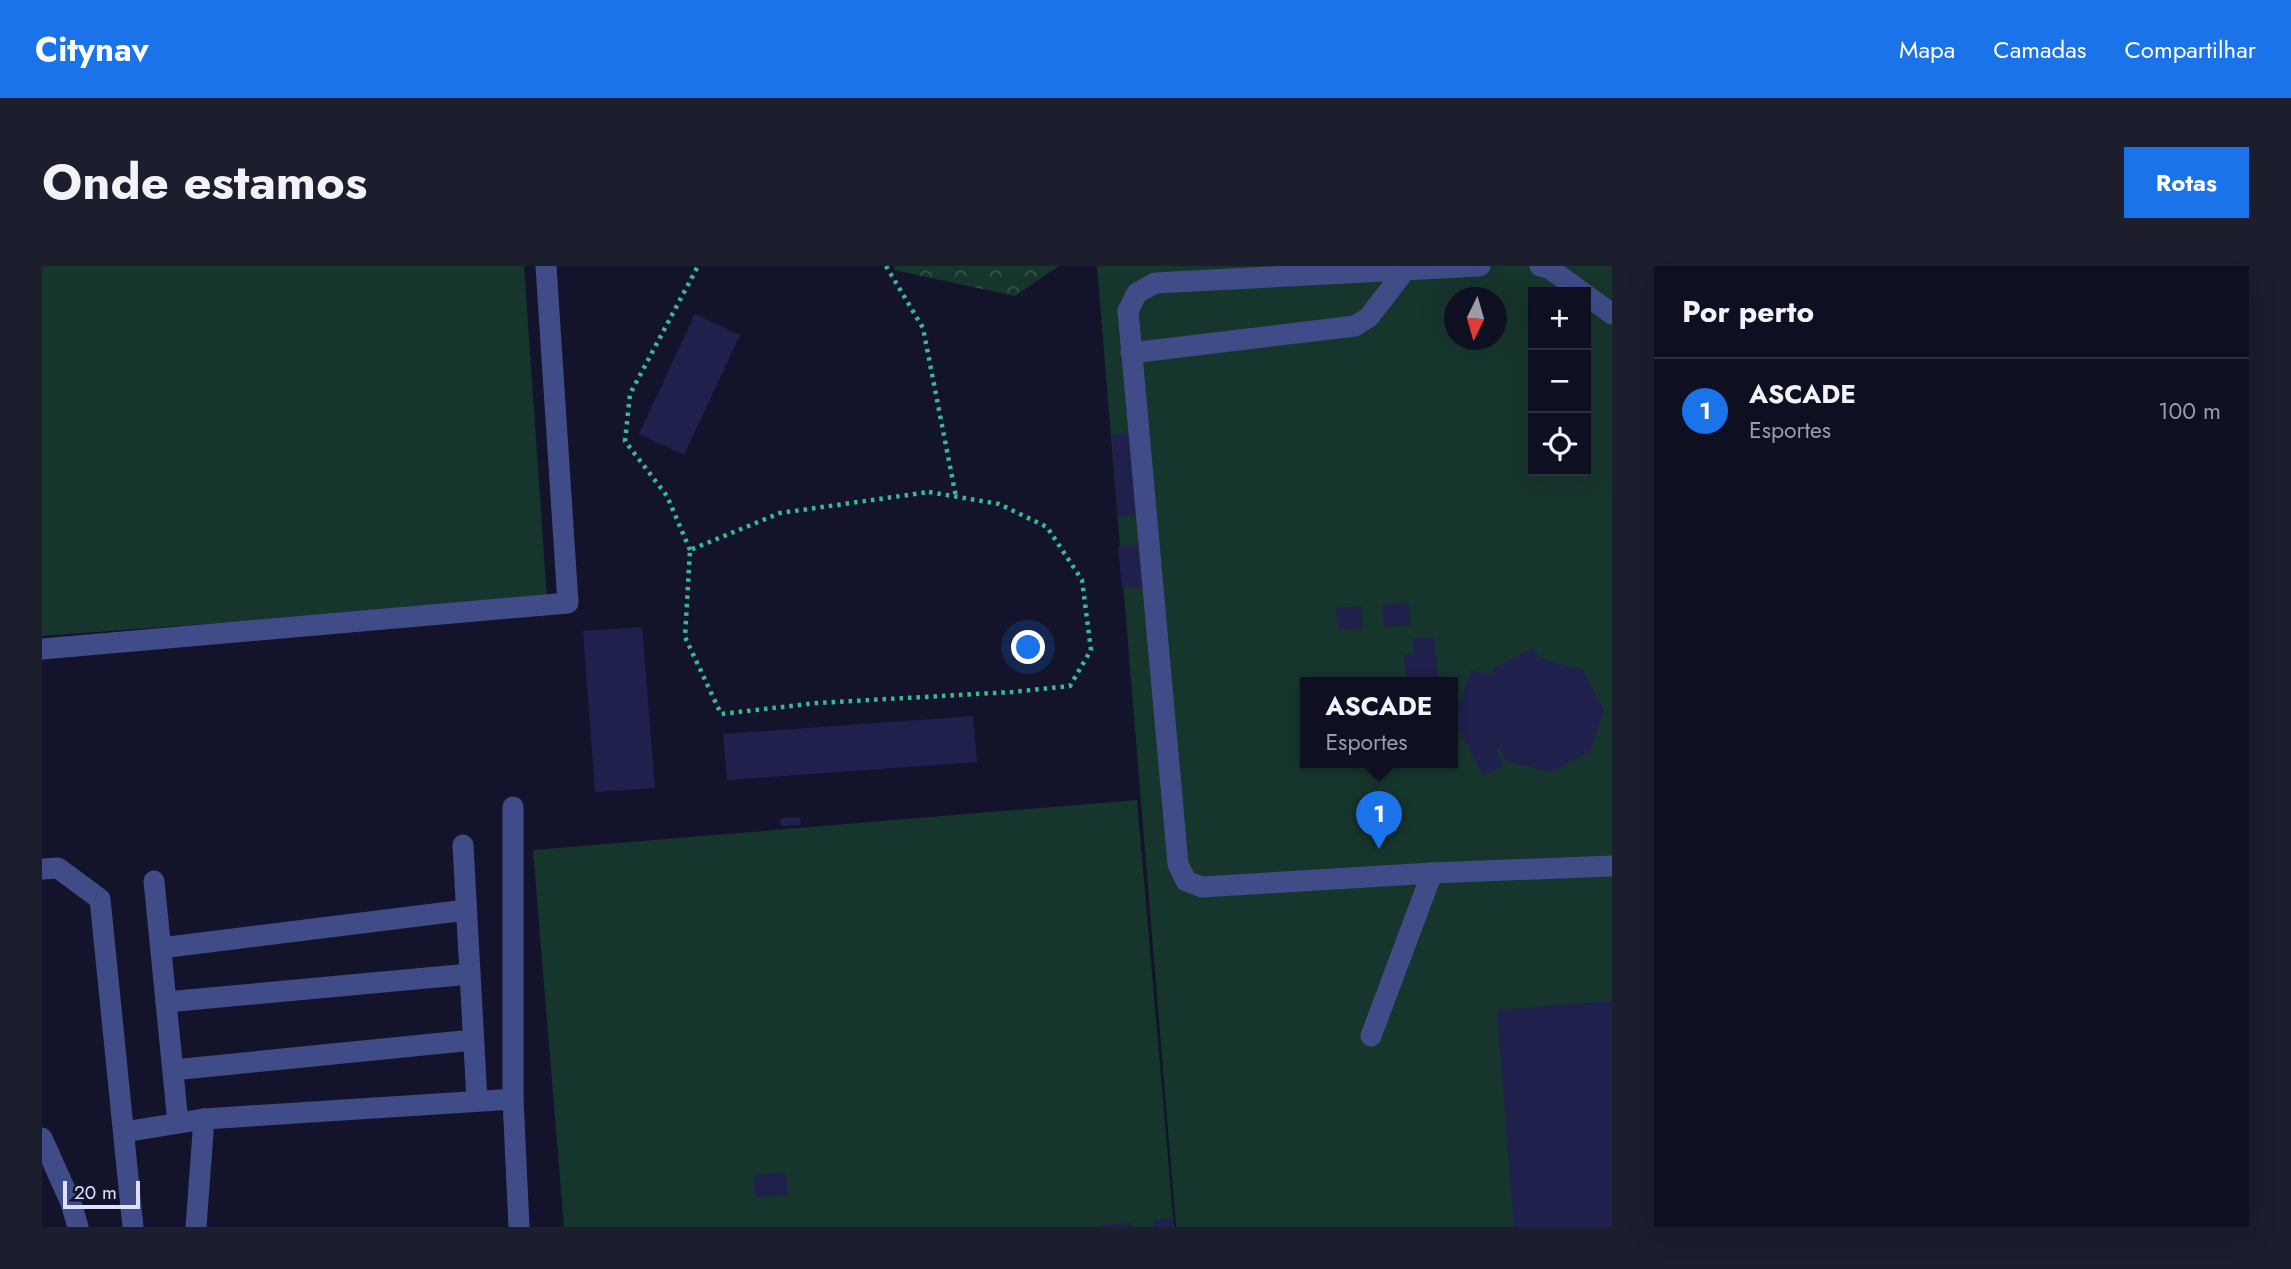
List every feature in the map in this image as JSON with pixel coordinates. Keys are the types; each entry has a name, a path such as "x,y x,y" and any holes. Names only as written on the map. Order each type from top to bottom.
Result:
{"street":[{"path":"42,649 568,603 546,266"},
{"path":"1480,266 1155,283 1137,293 1128,311 1131,353 1178,863 1186,881 1202,887 1432,873 1611,867"},
{"path":"1540,266 1549,268 1575,287"},
{"path":"1131,353 1355,326 1369,317 1405,270"},
{"path":"1591,299 1612,314"},
{"path":"513,807 513,1099 519,1227"},
{"path":"463,845 477,1101"},
{"path":"42,869 58,868 100,898 133,1227"},
{"path":"1371,1036 1432,873"},
{"path":"154,881 178,1123"},
{"path":"161,947 466,910"},
{"path":"166,1002 470,974"},
{"path":"173,1070 473,1040"},
{"path":"124,1132 204,1119 513,1099"},
{"path":"196,1227 204,1119"},
{"path":"42,1138 71,1203 78,1227"}],"path":[{"path":"690,550 780,513 929,492 999,504 1047,527 1082,580 1091,650 1070,686 817,703 721,714 685,637 690,550 667,496 625,441 630,394 698,266"},
{"path":"886,266 923,328 956,497"}],"green space":[{"path":"42,266 524,266 547,599 42,636"},
{"path":"894,266 1059,266 1015,296 894,270"},
{"path":"1097,266 1612,266 1612,1227 1176,1227"},
{"path":"1137,800 1174,1227 564,1227 533,850"}],"building":[{"path":"695,314 740,335 684,455 639,434"},
{"path":"1131,433 1138,515 1118,517 1112,434"},
{"path":"1142,544 1145,587 1122,588 1118,546"},
{"path":"1409,603 1411,625 1384,627 1382,605"},
{"path":"1361,606 1363,628 1338,630 1336,608"},
{"path":"642,627 655,788 595,792 583,631"},
{"path":"1434,637 1438,677 1406,677 1404,655 1414,654 1412,639"},
{"path":"1534,648 1539,658 1583,670 1604,710 1590,752 1550,772 1506,761 1499,748 1496,749 1504,765 1483,776 1458,728 1458,708 1471,670 1491,675 1493,669"},
{"path":"973,716 977,762 727,780 723,734"},
{"path":"800,817 801,825 781,826 780,818"},
{"path":"1612,1001 1612,1227 1514,1227 1497,1010"},
{"path":"786,1173 788,1195 755,1197 754,1175"},
{"path":"1172,1218 1173,1227 1154,1227 1153,1220"},
{"path":"1132,1223 1132,1227 1100,1227 1100,1225"}],"place":[{"name":"ASCADE","path":"1379,849"}]}
